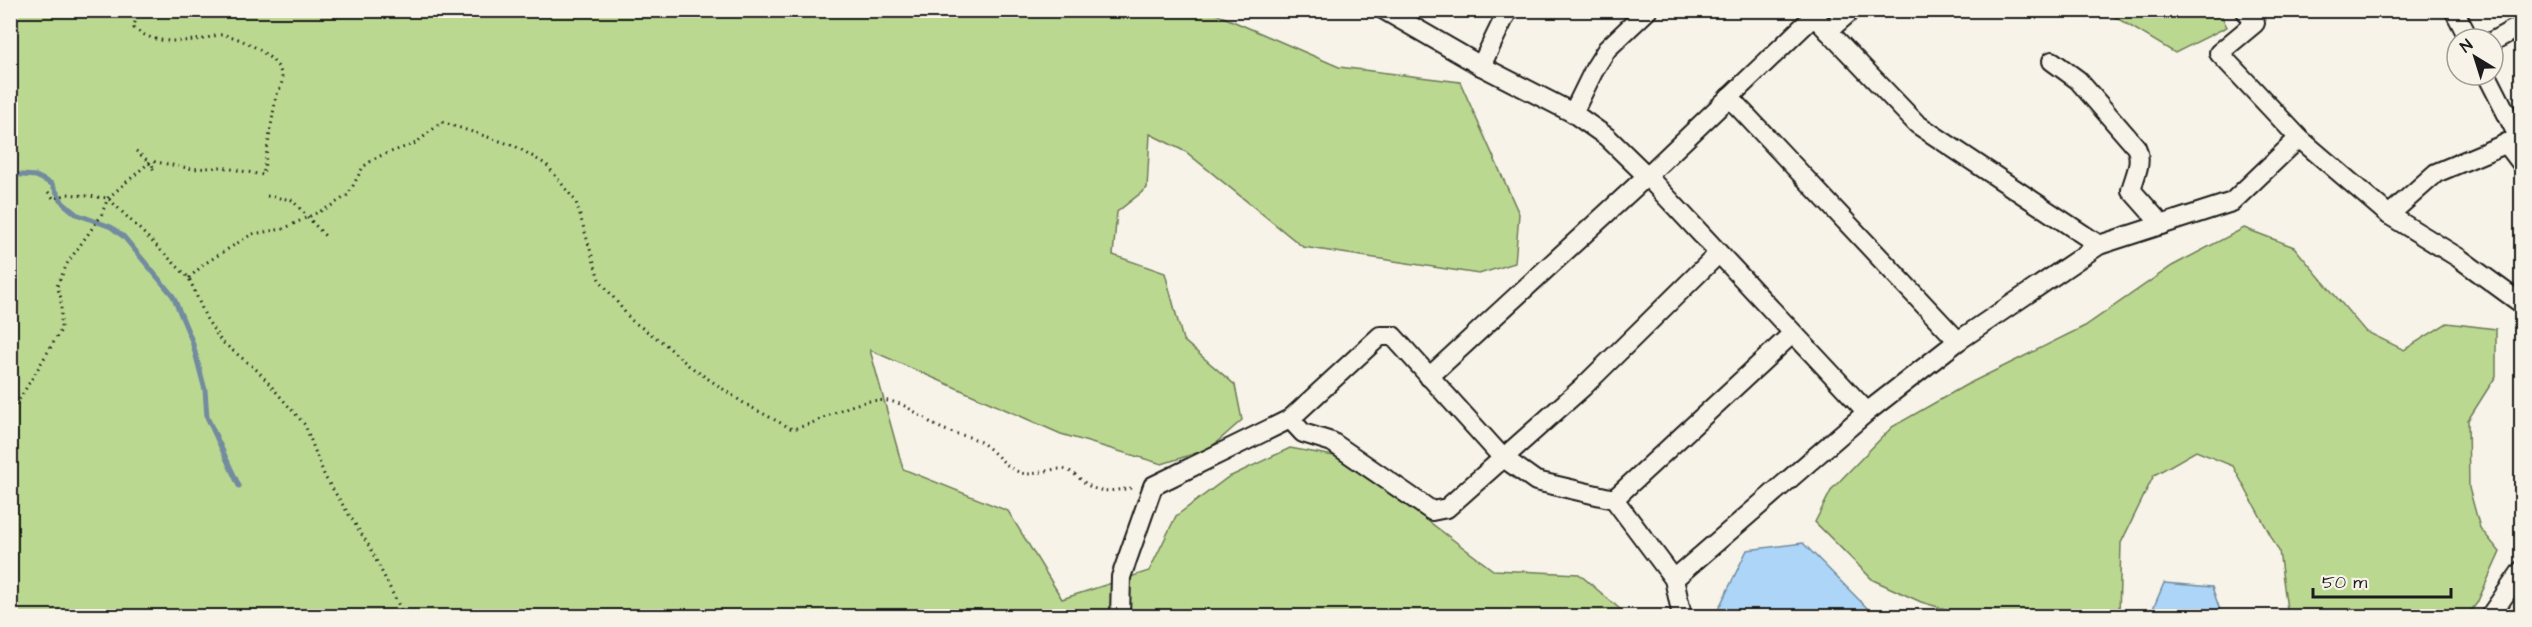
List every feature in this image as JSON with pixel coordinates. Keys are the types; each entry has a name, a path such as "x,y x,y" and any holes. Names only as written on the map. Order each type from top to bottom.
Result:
{"street":[{"path":"1481,66 1508,10"},
{"path":"1573,113 1607,49 1648,10"},
{"path":"1828,31 1852,10"},
{"path":"2245,10 2255,23 2219,53 2299,138 2389,215 2459,258 2522,304"},
{"path":"2454,10 2463,27"},
{"path":"1388,11 1481,66 1573,113 1607,137 1647,176 1867,412"},
{"path":"1429,376 1647,176 1811,14 1917,124 2099,245"},
{"path":"2505,34 2522,26"},
{"path":"2052,61 2078,80 2136,147 2140,156 2131,190 2162,225"},
{"path":"2492,87 2515,139 2522,164"},
{"path":"1729,97 1959,341"},
{"path":"1674,579 1867,412 1959,341 2099,245 2232,202 2299,138"},
{"path":"2389,215 2436,173 2515,139"},
{"path":"1290,419 1303,433 1332,441 1432,511 1448,508 1502,457 1584,387 1718,254"},
{"path":"1614,499 1792,334"},
{"path":"1120,616 1121,577 1153,486 1290,419 1380,336 1393,336 1502,457 1536,481 1614,499 1674,579 1682,616"},
{"path":"2490,616 2522,570"}],"path":[{"path":"137,10 134,28 141,34 172,41 222,35 241,40 256,48 279,68 282,76 263,175 221,167 193,169 151,161"},
{"path":"189,278 204,264 252,234 283,229 310,217 348,195 363,167 377,157 416,143 442,122 515,146 547,165 576,202 599,279 631,320 665,344 688,365 745,404 792,429 862,403 887,401 912,408 925,420 948,432 966,434 983,444 1009,466 1023,473 1057,468 1070,470 1092,488 1102,492 1153,486"},
{"path":"135,152 147,160 154,170 151,161"},
{"path":"10,415 60,330 61,298 57,286 68,262 101,216 108,198 151,161"},
{"path":"48,192 54,199 63,195 108,198 189,278 206,318 220,340 258,371 304,425 325,477 369,546 404,616"},
{"path":"267,196 292,200 327,238"}],"green space":[{"path":"1207,10 1339,67 1460,82 1519,214 1515,263 1479,274 1303,247 1186,152 1150,134 1147,188 1117,212 1113,255 1165,273 1183,340 1235,385 1242,420 1209,449 1162,464 1061,434 870,350 903,469 1008,511 1062,599 1149,571 1176,516 1227,478 1290,448 1345,458 1493,570 1579,574 1628,616 11,616 10,11"},
{"path":"2105,11 2219,11 2227,27 2175,53"},
{"path":"2244,228 2294,247 2365,331 2404,350 2447,323 2496,329 2496,376 2468,420 2469,488 2480,528 2500,552 2477,603 2467,616 2288,616 2279,551 2233,466 2196,451 2154,475 2121,543 2119,616 1969,616 1921,602 1873,580 1815,522 1832,489 1892,427 1966,385 2085,326 2172,266"}],"water":[{"path":"1803,543 1875,616 1715,616 1747,550"},
{"path":"2164,583 2212,587 2222,616 2150,616"}],"waterway":[{"path":"10,174 36,176 52,184 63,203 76,214 111,227 124,237 173,296 192,341 205,390 207,417 239,486"}]}
